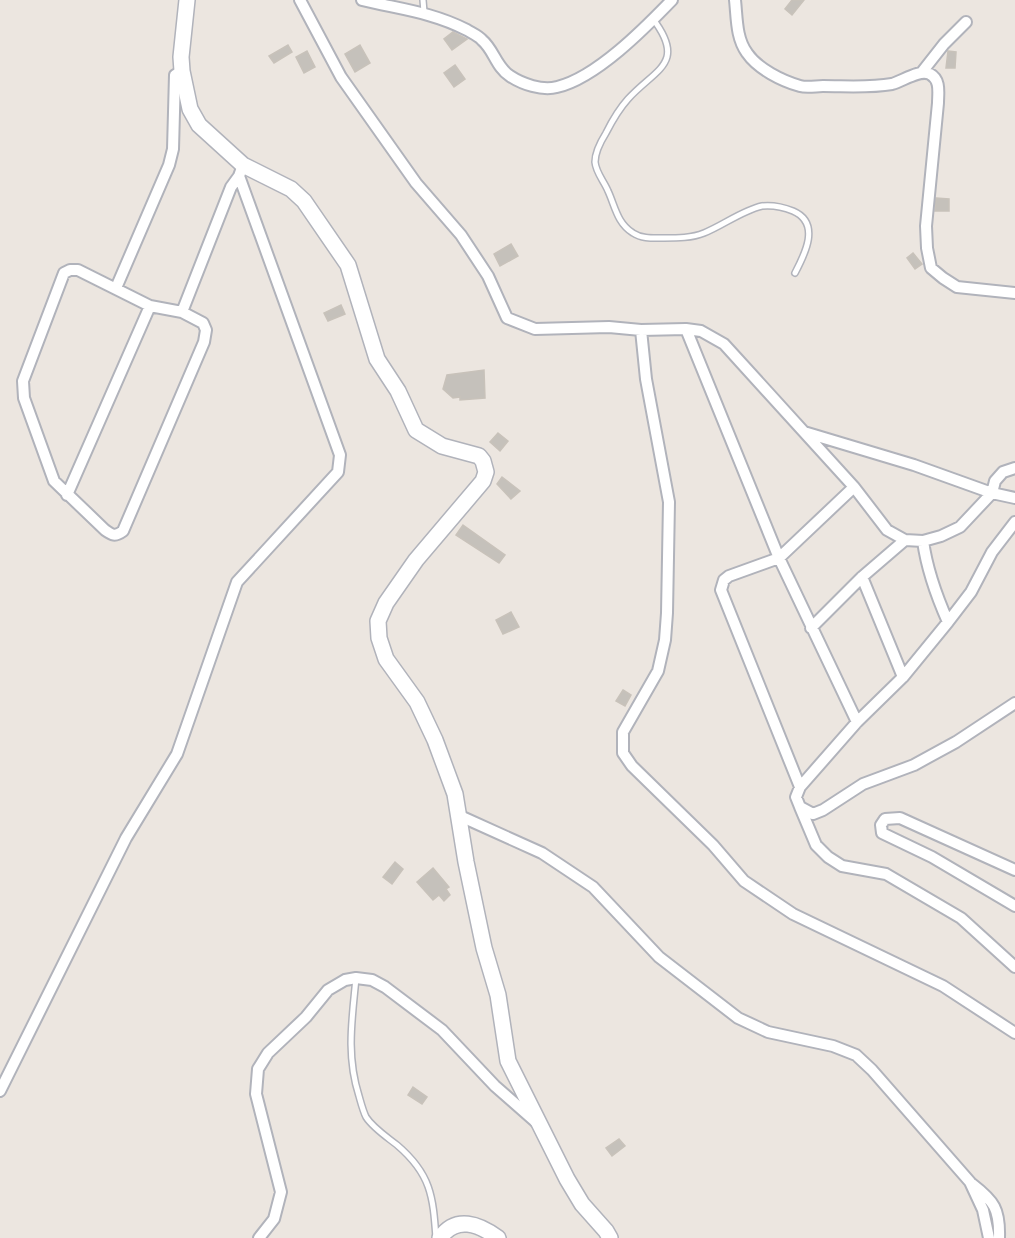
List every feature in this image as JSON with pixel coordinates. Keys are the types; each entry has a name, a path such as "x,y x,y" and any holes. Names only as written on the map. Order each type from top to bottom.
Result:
{"main road":[{"path":"187,0 181,57 182,71 190,109 199,125 241,171 291,189 304,201 330,236 348,265 377,359 398,391 416,430 442,446 473,453 483,461 486,471 483,481 416,560 386,603 378,621 379,639 386,659 417,702 450,778 460,816 466,862 484,948 498,995 508,1060 582,1204 610,1238"},
{"path":"438,1238 455,1225 471,1223 498,1238"}],"street":[{"path":"300,0 341,77 416,183 461,235 488,276 507,318 535,329 609,327 701,331 724,344 854,487 887,530 905,540 922,541 941,536 960,527 992,493 995,481 1003,472 1015,468"},
{"path":"363,0 424,12 466,30 483,40 498,65 509,75 533,86 557,88 594,71 672,0"},
{"path":"735,0 739,37 747,54 768,72 801,86 866,87 904,81 922,72 944,44 966,22"},
{"path":"116,288 169,165 173,149 175,75 182,71"},
{"path":"922,72 935,78 939,87 926,226 927,248 932,268 957,287 1015,293"},
{"path":"182,312 231,187 241,171"},
{"path":"0,1091 126,838 177,754 237,582 338,472 340,455 241,171"},
{"path":"78,270 116,288 150,306 182,312 203,323 206,330 204,342 123,531 118,535 112,535 54,481 24,398 23,381 64,273 78,270"},
{"path":"67,495 150,306"},
{"path":"686,329 779,558 857,722"},
{"path":"641,330 646,379 669,502 667,612 665,640 658,671 623,732 623,753 632,766 712,845 744,881 793,914 944,986 1015,1033"},
{"path":"804,432 914,465 992,493 1015,498"},
{"path":"800,787 721,590 724,580 729,576 779,558 854,487"},
{"path":"1015,522 992,552 971,592 948,622 903,677 857,722 800,787 796,797 816,845 828,857 842,866 886,874 961,918 1015,967"},
{"path":"812,628 862,577 905,540"},
{"path":"922,541 933,587 948,622"},
{"path":"862,577 903,677"},
{"path":"800,807 813,814 824,810 863,784 923,760 1015,703"},
{"path":"460,816 542,853 593,887 659,957 738,1018 768,1032 832,1046 856,1055 872,1070 970,1182 990,1198 997,1211 999,1238"},
{"path":"1015,870 900,818 885,819 881,825 882,832 932,857 1015,906"},
{"path":"259,1238 274,1219 281,1191 256,1095 258,1069 268,1053 306,1017 328,990 345,980 356,978 372,980 385,987 442,1030 495,1086 541,1126"},
{"path":"970,1182 983,1210 988,1238"}],"lane":[{"path":"423,0 424,12"},
{"path":"653,19 666,39 668,51 665,65 629,98 615,116 595,159 597,171 605,183 616,216 632,233 641,237 682,238 702,234 761,206 782,206 799,213 807,223 809,235 807,248 795,273"},
{"path":"356,978 350,1044 352,1070 361,1105 367,1118 422,1172 432,1196 438,1238"}],"building":[{"path":"792,0 804,0 792,15 785,9"},
{"path":"453,32 467,39 452,50 444,39"},
{"path":"288,45 292,52 274,63 269,56"},
{"path":"360,45 370,63 355,72 345,54"},
{"path":"307,51 315,67 304,73 296,57"},
{"path":"948,51 956,52 955,68 946,68"},
{"path":"455,65 465,79 454,87 444,73"},
{"path":"936,198 949,199 949,211 935,211"},
{"path":"511,244 518,256 500,266 494,254"},
{"path":"913,253 922,264 915,269 907,258"},
{"path":"341,305 345,314 328,321 324,313"},
{"path":"484,370 485,398 460,400 460,397 453,398 443,389 447,375"},
{"path":"498,433 508,441 500,451 490,442"},
{"path":"502,477 520,491 511,499 497,484"},
{"path":"463,525 505,555 499,563 456,535"},
{"path":"511,612 519,627 503,634 496,620"},
{"path":"623,690 631,695 625,706 616,701"},
{"path":"395,862 403,869 392,884 383,877"},
{"path":"433,868 449,887 446,889 450,895 444,901 439,895 433,900 417,882"},
{"path":"413,1087 427,1097 422,1104 408,1095"},
{"path":"619,1139 625,1146 612,1156 606,1148"}]}
